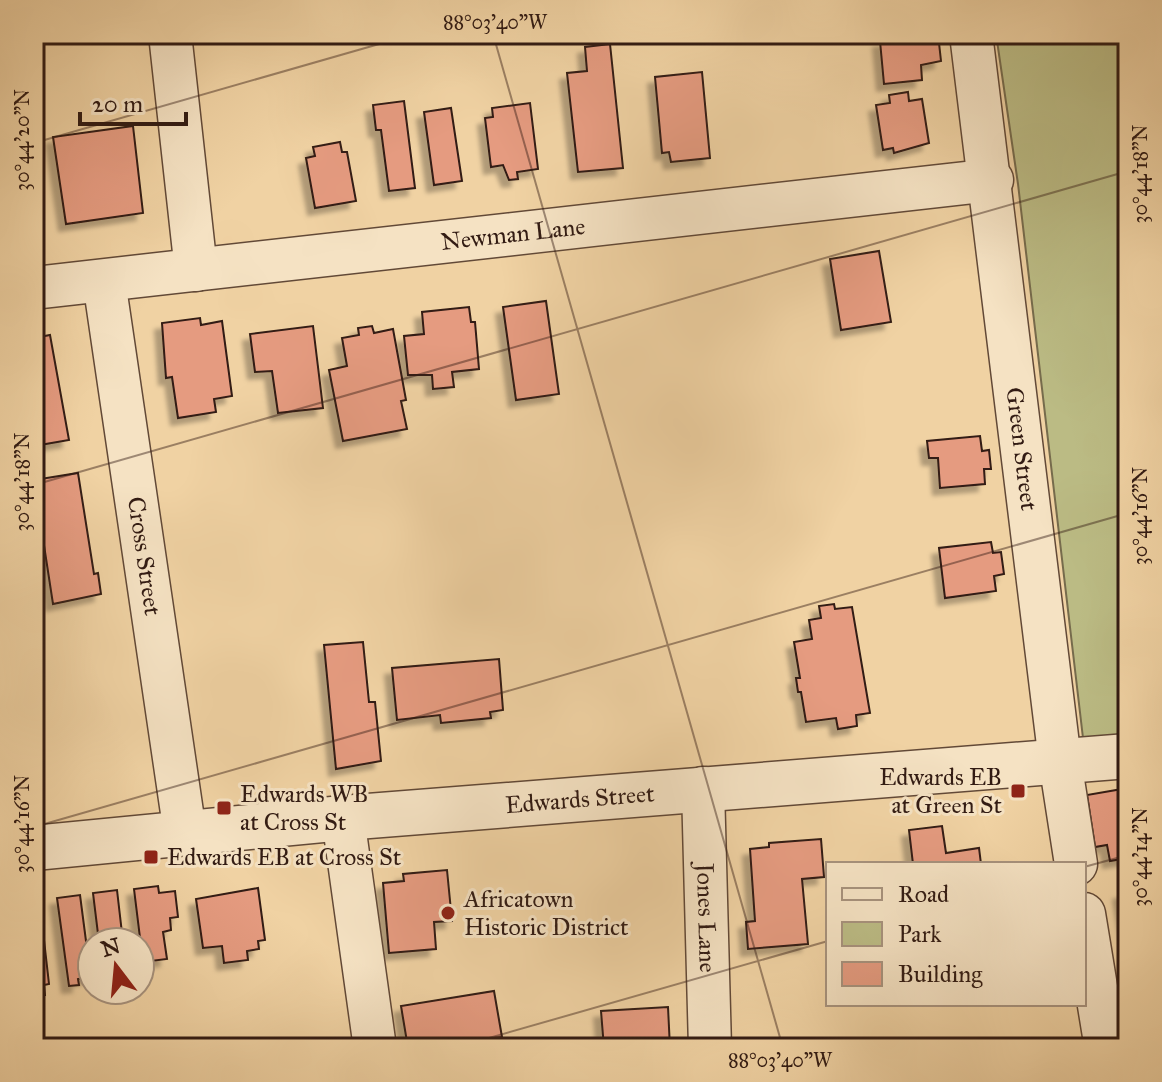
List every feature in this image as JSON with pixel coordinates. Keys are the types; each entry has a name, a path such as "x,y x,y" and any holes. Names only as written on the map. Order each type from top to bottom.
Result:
{"street":[{"path":"170,34 196,270"},
{"name":"Green Street","path":"971,34 992,180 1060,761 1076,862"},
{"name":"Newman Lane","path":"34,288 992,180"},
{"name":"Cross Street","path":"104,281 185,833"},
{"name":"Edwards Street","path":"34,848 343,818 1128,756"},
{"name":"Jones Lane","path":"703,788 710,1048"},
{"path":"343,818 375,1048"},
{"path":"1086,926 1106,1048"}],"green space":[{"path":"996,34 1128,34 1128,735 1083,738 1018,184"}],"building":[{"path":"938,34 941,61 921,65 922,80 884,84 880,41"},
{"path":"610,44 623,168 578,172 567,73 587,71 585,47"},
{"path":"702,72 710,158 671,162 669,152 662,153 655,77"},
{"path":"908,92 909,101 922,99 929,143 894,153 893,148 883,150 876,105 890,103 889,95"},
{"path":"404,101 415,188 389,191 381,130 376,130 373,105"},
{"path":"530,103 538,169 517,172 518,179 509,180 503,165 491,167 485,118 493,117 492,108"},
{"path":"451,108 462,181 434,185 424,112"},
{"path":"133,126 143,213 66,224 53,137"},
{"path":"340,142 342,152 347,152 356,201 315,208 306,158 315,156 313,147"},
{"path":"879,251 891,322 841,330 830,259"},
{"path":"546,301 559,394 516,400 503,307"},
{"path":"469,307 471,322 475,322 479,369 452,372 454,387 433,389 432,375 408,375 404,336 424,334 422,312"},
{"path":"200,318 201,325 222,321 232,396 214,399 216,412 178,418 172,377 166,378 162,323"},
{"path":"313,326 323,408 278,413 272,371 255,372 250,334"},
{"path":"372,326 374,333 393,329 406,400 401,401 407,429 343,441 329,370 347,366 342,338 359,335 358,328"},
{"path":"50,335 69,440 34,446 34,338"},
{"path":"980,436 982,451 989,450 991,469 984,469 985,484 940,488 938,458 929,458 927,441"},
{"path":"78,473 94,574 98,573 101,594 53,604 34,480"},
{"path":"991,542 993,553 1001,552 1004,574 994,576 996,591 945,598 939,548"},
{"path":"834,604 835,609 852,607 870,713 856,715 857,726 838,729 836,718 806,722 801,692 798,692 796,678 800,678 794,642 812,639 809,620 821,618 819,606"},
{"path":"363,642 369,702 375,702 381,761 336,769 324,645"},
{"path":"499,659 503,710 490,712 491,718 441,723 440,715 397,720 392,668"},
{"path":"1128,788 1128,858 1110,861 1107,845 1095,847 1087,795"},
{"path":"942,826 946,853 979,848 981,862 913,862 909,830"},
{"path":"821,839 824,877 802,879 808,944 748,949 746,922 755,921 750,849 769,847 769,843"},
{"path":"447,870 452,921 434,922 436,949 389,953 383,883 404,881 403,874"},
{"path":"158,886 159,893 175,891 178,917 170,918 171,930 163,932 167,959 156,960 156,926 139,926 134,889"},
{"path":"258,888 265,940 258,941 259,949 247,951 248,960 224,963 222,946 203,948 196,899"},
{"path":"117,890 121,926 97,926 93,893"},
{"path":"1128,891 1128,939 1120,893"},
{"path":"80,895 84,926 76,926 76,985 69,986 57,898"},
{"path":"40,905 49,984 44,985 45,995 34,996 34,906"},
{"path":"494,991 502,1037 408,1048 401,1006"},
{"path":"668,1007 670,1048 604,1048 601,1011"}],"place":[{"name":"Edwards EB at Green St","path":"1018,791"},
{"name":"Edwards WB at Cross St","path":"224,808"},
{"name":"Edwards EB at Cross St","path":"151,857"},
{"name":"Africatown Historic District","path":"448,913"}]}
